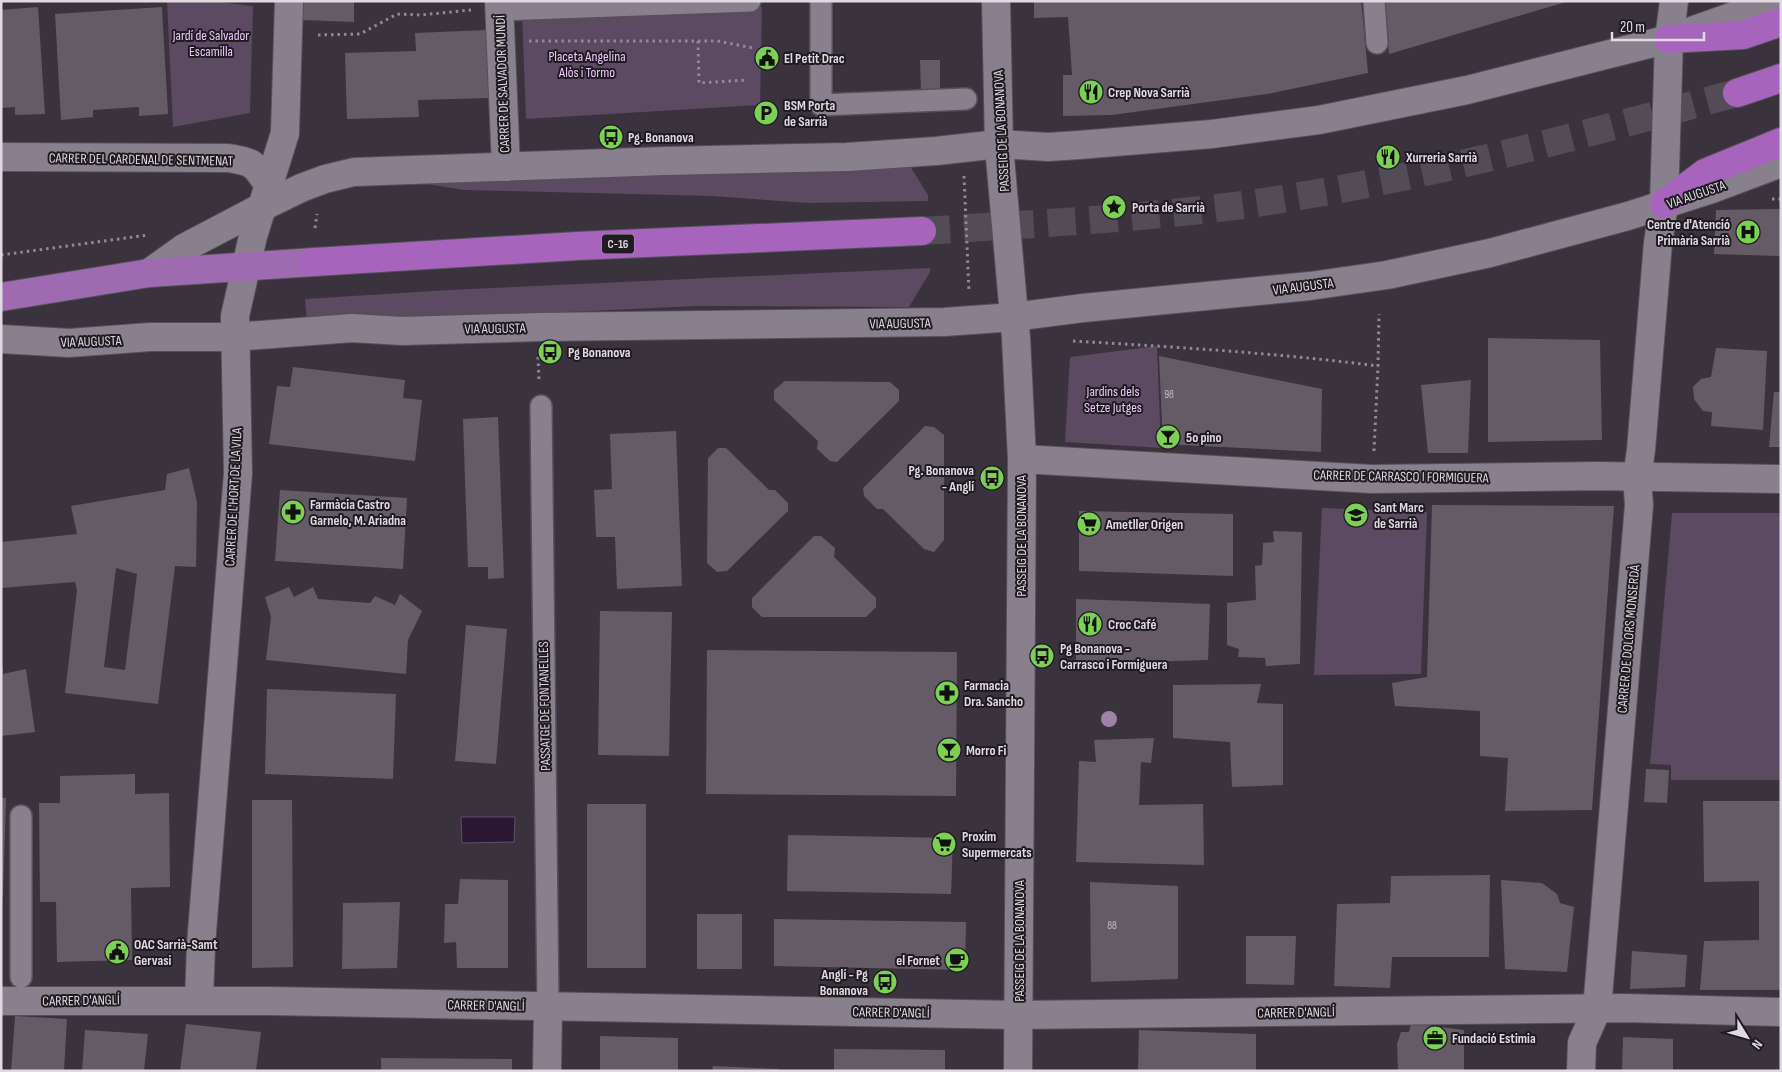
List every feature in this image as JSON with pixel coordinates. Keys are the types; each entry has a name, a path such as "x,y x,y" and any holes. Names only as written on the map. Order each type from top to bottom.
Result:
{"highway":[{"path":"1669,39 1743,35 1781,22"},
{"path":"1737,93 1781,78"},
{"path":"1664,204 1705,173 1781,142"},
{"name":"C-16","path":"314,262 577,246 922,231"}],"main road":[{"path":"1,297 149,273 314,262"}],"street":[{"name":"CARRER DE L'HORT DE LA VILA","path":"199,1000 201,945 238,473 235,316 265,196 285,133 289,1"},
{"path":"499,5 750,1"},
{"path":"821,1 821,105 966,99"},
{"name":"PASSEIG DE LA BONANOVA","path":"996,1 999,144 1014,317 1022,459 1018,1071"},
{"path":"1374,1 1377,43"},
{"path":"1669,39 1674,1"},
{"path":"149,273 265,196 301,188 325,179 354,172 847,157 936,152 953,148 999,144 1048,147 1212,134 1319,120 1467,90 1669,39 1776,1"},
{"name":"CARRER DE SALVADOR MUNDÍ","path":"499,5 506,166"},
{"name":"CARRER DE DOLORS MONSERDÀ","path":"1581,1071 1582,1043 1597,1009 1639,505 1637,478 1658,243 1664,204 1669,39"},
{"name":"CARRER DEL CARDENAL DE SENTMENAT","path":"1,157 228,158 248,162 259,170 265,196"},
{"name":"VIA AUGUSTA","path":"1,339 69,343 150,337 234,337 352,328 402,331 969,321 1014,317 1083,308 1310,286 1386,275 1490,253 1628,216 1712,189 1781,163"},
{"name":"PASSATGE DE FONTANELLES","path":"541,406 548,1006"},
{"name":"CARRER DE CARRASCO I FORMIGUERA","path":"1022,459 1372,479 1598,476 1781,479"},
{"path":"21,816 21,977"},
{"name":"CARRER D'ANGLÍ","path":"1,1001 199,1000 1018,1014 1624,1008 1781,1012"},
{"path":"546,1071 548,1006"}],"path":[{"path":"311,35 360,34 397,14 420,15 482,9 499,5"},
{"path":"523,41 717,41 752,48"},
{"path":"698,41 699,83 747,80"},
{"path":"953,148 958,155 964,173 969,321"},
{"path":"315,228 319,206"},
{"path":"1,255 151,235"},
{"path":"1373,459 1379,314"},
{"path":"1073,341 1318,358 1378,366"}],"green space":[{"name":"Jardí de Salvador Escamilla","path":"167,1 211,1 253,6 250,113 173,127"},
{"name":"Placeta Angelina Alòs i Tormo","path":"762,7 760,105 526,119 522,14"},
{"path":"910,166 928,195 928,201 807,203 712,196 464,190 401,180"},
{"path":"930,268 930,272 909,307 697,306 307,324 305,299 448,290"},
{"name":"Jardins dels Setze Jutges","path":"1157,346 1161,448 1065,442 1070,357"},
{"path":"1322,508 1427,512 1421,674 1314,675"},
{"path":"1672,513 1781,513 1781,780 1671,780 1671,765 1650,764"}],"shaded area":[{"path":"461,817 515,817 514,842 462,843"}],"building":[{"path":"302,1 354,1 354,22 303,20"},
{"path":"1034,1 1361,1 1368,73 1267,94 1112,115 1063,116 1063,75 1072,75 1068,17 1034,18"},
{"path":"1384,1 1566,1 1566,2 1389,54"},
{"path":"38,7 45,114 15,115 15,107 1,108 1,10"},
{"path":"162,7 168,114 139,116 139,107 93,110 93,117 61,120 55,14"},
{"path":"487,30 489,98 418,100 419,117 347,119 345,53 416,51 415,33"},
{"path":"920,60 940,60 940,93 921,94"},
{"name":"Centre d'Atenció Primària Sarrià","path":"1781,209 1781,256 1714,254 1716,210"},
{"path":"1488,338 1600,340 1602,440 1488,442"},
{"path":"1716,348 1767,351 1763,430 1711,426 1712,412 1703,411 1694,399 1693,387 1701,379 1711,377"},
{"path":"1159,356 1322,389 1321,452 1163,444"},
{"path":"293,367 405,380 403,398 422,400 415,461 269,444 277,386 290,387"},
{"path":"1471,380 1468,453 1428,453 1421,385"},
{"path":"785,381 890,382 899,390 899,401 837,462 830,461 817,449 818,441 774,400 774,390"},
{"path":"1774,392 1781,392 1781,447 1769,447"},
{"path":"498,417 504,578 488,579 488,567 468,567 463,419"},
{"path":"925,426 934,427 944,435 944,540 934,552 924,549 883,509 877,509 864,496 863,488"},
{"path":"676,431 682,586 617,589 615,537 596,537 594,490 612,489 610,434"},
{"path":"718,448 726,448 769,490 775,490 788,503 788,511 727,571 717,572 707,563 708,458"},
{"path":"189,468 197,502 196,567 175,566 158,704 65,693 77,590 75,582 1,588 1,542 77,534 71,506 165,490 167,474","holes":["116,568 137,574 125,670 104,667"]},
{"path":"280,490 407,498 403,569 275,561"},
{"path":"1432,505 1614,506 1592,810 1505,811 1508,758 1480,756 1480,711 1395,706 1392,683 1427,677"},
{"path":"1079,511 1233,514 1233,576 1079,571"},
{"path":"1273,531 1302,532 1300,664 1266,666 1265,658 1238,657 1239,649 1227,645 1227,603 1256,600 1255,566 1262,565 1263,543 1274,542"},
{"path":"814,536 821,536 835,548 834,557 876,598 876,607 866,617 762,617 752,607 752,598"},
{"path":"289,587 294,597 313,587 318,599 370,603 375,596 395,605 400,594 422,611 408,640 406,674 266,660 271,617 265,597"},
{"path":"1076,599 1210,604 1208,660 1076,664"},
{"path":"600,611 672,612 669,756 598,755"},
{"path":"466,625 507,629 496,764 455,761"},
{"path":"707,650 957,652 956,796 706,794"},
{"path":"1,667 3,667 3,674 26,669 35,732 1,736"},
{"path":"1261,684 1257,703 1283,704 1283,785 1232,787 1230,742 1173,738 1173,685"},
{"path":"267,689 396,694 393,779 265,774"},
{"path":"1154,738 1151,763 1141,762 1139,805 1203,804 1204,865 1076,862 1079,761 1096,762 1094,740"},
{"path":"1646,769 1669,770 1667,803 1644,802"},
{"path":"135,774 135,794 169,793 170,887 131,888 132,960 57,962 56,902 40,902 39,803 60,803 60,776"},
{"path":"1,798 6,798 3,897 1,897"},
{"path":"252,800 292,800 293,967 252,968"},
{"path":"1703,801 1781,801 1781,990 1700,990 1704,941 1759,940 1759,881 1704,882"},
{"path":"587,804 646,804 646,968 587,968"},
{"path":"788,835 953,838 951,894 787,891"},
{"path":"1490,875 1489,957 1392,957 1390,988 1334,986 1337,904 1390,903 1391,876"},
{"path":"460,879 508,880 508,968 457,968 456,942 444,943 445,904 458,904"},
{"path":"1501,880 1542,883 1557,894 1560,903 1574,907 1567,972 1505,969"},
{"path":"1090,882 1178,886 1178,979 1091,982"},
{"path":"400,902 397,968 342,969 343,903"},
{"path":"697,914 742,914 742,969 697,969"},
{"path":"774,919 966,922 965,970 774,966"},
{"path":"1246,936 1296,936 1294,985 1246,984"},
{"path":"1632,951 1687,955 1685,987 1630,989"},
{"path":"15,1016 67,1019 64,1071 11,1071"},
{"path":"1411,1023 1464,1030 1464,1071 1398,1071 1397,1044 1401,1032 1409,1032"},
{"path":"186,1024 261,1032 256,1071 180,1071"},
{"path":"85,1030 148,1034 144,1071 82,1071"},
{"path":"1139,1030 1256,1034 1256,1071 1138,1071"},
{"path":"600,1036 678,1038 678,1071 600,1071"},
{"path":"1623,1037 1673,1039 1673,1071 1622,1071"},
{"path":"834,1049 945,1050 945,1071 834,1071"},
{"path":"381,1058 512,1059 512,1071 381,1071"},
{"path":"713,1066 779,1069 779,1071 712,1071"}],"tunnel":[{"path":"922,231 1162,214 1242,205 1312,194 1473,162 1737,93"}],"place":[{"name":"El Petit Drac","path":"767,58"},
{"name":"Crep Nova Sarrià","path":"1091,92"},
{"name":"BSM Porta de Sarrià","path":"766,113"},
{"name":"Pg. Bonanova","path":"611,137"},
{"name":"Xurreria Sarrià","path":"1388,157"},
{"name":"Porta de Sarrià","path":"1114,207"},
{"name":"Centre d'Atenció Primària Sarrià","path":"1748,232"},
{"name":"Pg Bonanova","path":"550,352"},
{"name":"5o pino","path":"1168,437"},
{"name":"Pg. Bonanova - Anglí","path":"992,478"},
{"name":"Farmàcia Castro Garnelo, M. Ariadna","path":"293,512"},
{"name":"Sant Marc de Sarrià","path":"1356,515"},
{"name":"Ametller Origen","path":"1089,524"},
{"name":"Croc Café","path":"1090,624"},
{"name":"Pg Bonanova - Carrasco i Formiguera","path":"1042,656"},
{"name":"Farmacia Dra. Sancho","path":"947,693"},
{"name":"Morro Fi","path":"949,750"},
{"name":"Proxim Supermercats","path":"944,844"},
{"name":"OAC Sarrià-Samt Gervasi","path":"117,952"},
{"name":"el Fornet","path":"957,960"},
{"name":"Anglí - Pg Bonanova","path":"885,982"},
{"name":"Fundació Estimia","path":"1435,1038"}]}
